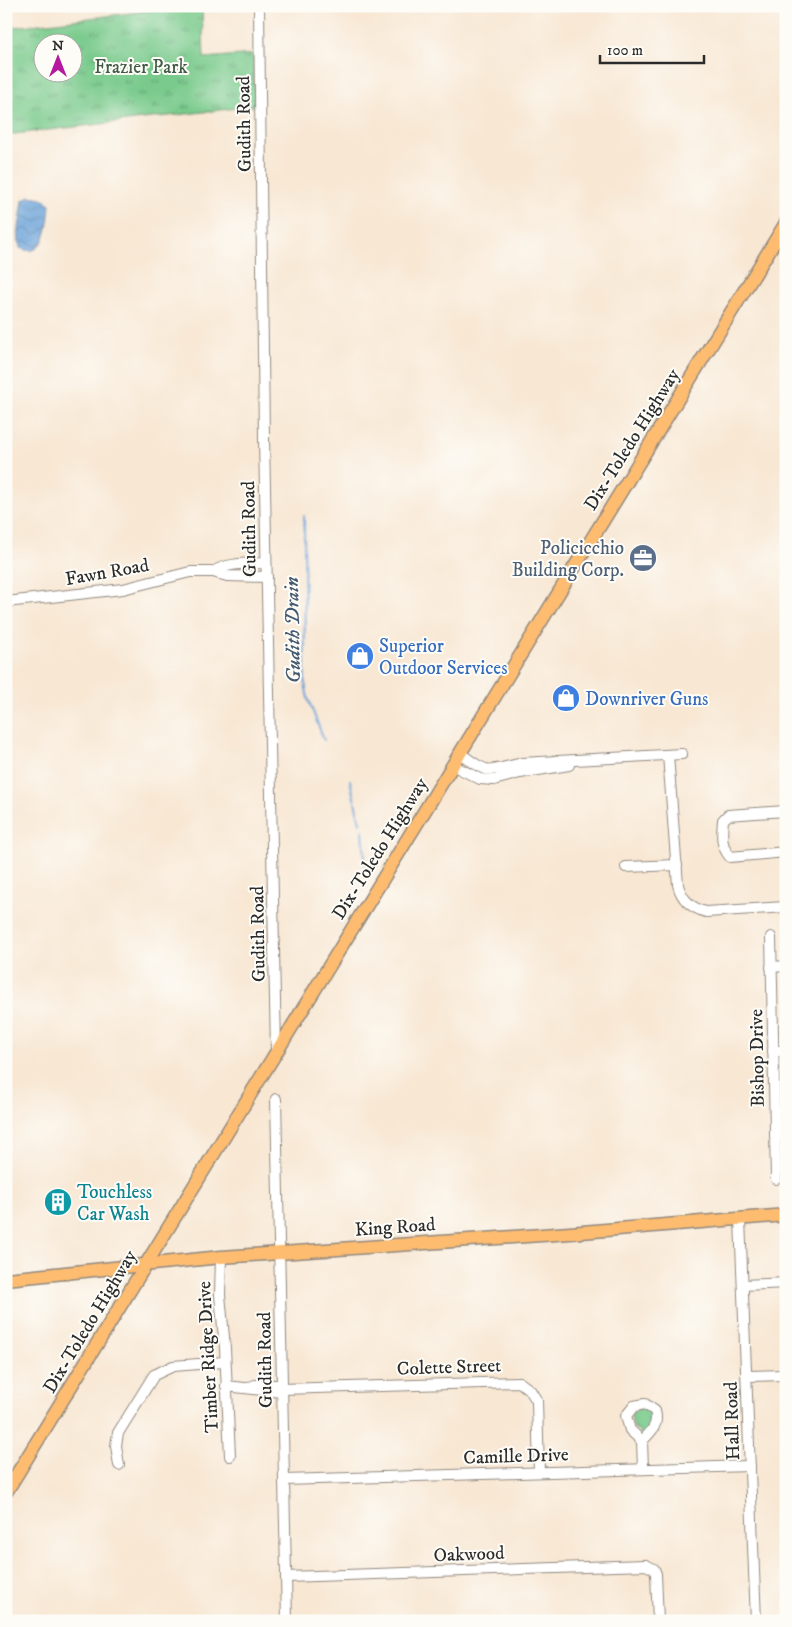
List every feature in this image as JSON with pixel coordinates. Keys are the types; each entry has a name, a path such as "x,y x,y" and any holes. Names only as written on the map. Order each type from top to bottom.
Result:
{"main road":[{"name":"Dix-Toledo Highway","path":"6,1492 786,224"},
{"name":"King Road","path":"6,1280 146,1264 279,1252 786,1215"}],"street":[{"name":"Gudith Road","path":"259,6 266,577 276,1051"},
{"name":"Fawn Road","path":"213,572 220,567 233,565 266,564"},
{"name":"Fawn Road","path":"6,602 106,592 133,587 176,574 213,572 227,576 266,577"},
{"path":"460,753 478,768 489,771 596,760 682,754"},
{"path":"668,755 677,865 682,895 690,905 700,911 714,912 786,906"},
{"path":"452,766 480,779 494,780 518,768"},
{"path":"786,811 728,815 723,820 722,839 725,851 730,857 786,852"},
{"path":"626,867 677,865"},
{"name":"Bishop Drive","path":"771,937 773,1051 780,1135 776,1179"},
{"path":"771,967 786,966"},
{"path":"773,1051 786,1051"},
{"name":"Gudith Road","path":"276,1099 287,1621"},
{"name":"Hall Road","path":"740,1219 756,1621"},
{"name":"Timber Ridge Drive","path":"221,1257 220,1295 230,1456"},
{"path":"743,1285 786,1283"},
{"path":"119,1465 116,1446 118,1433 154,1375 173,1366 224,1362"},
{"path":"746,1376 786,1375"},
{"name":"Colette Street","path":"226,1386 250,1388 256,1385 282,1389 519,1382 530,1390 537,1401 539,1472"},
{"path":"642,1442 643,1469"},
{"name":"Camille Drive","path":"284,1480 750,1466"},
{"name":"Oakwood","path":"286,1577 646,1565 654,1569 656,1574 658,1621"}],"green space":[{"name":"Frazier Park","path":"202,6 204,58 253,54 255,106 6,135 6,28"},
{"path":"641,1408 652,1413 652,1424 642,1435 633,1427 631,1415 634,1411"}],"water":[{"path":"30,196 42,198 50,204 47,229 41,244 36,249 29,251 20,248 18,235 23,200"}],"waterway":[{"name":"Gudith Drain","path":"304,516 305,683 308,699 324,740"},
{"name":"Gudith Drain","path":"350,780 360,823"},
{"name":"Gudith Drain","path":"363,830 366,873"}],"place":[{"name":"Policicchio Building Corp.","path":"643,558"},
{"name":"Superior Outdoor Services","path":"360,656"},
{"name":"Downriver Guns","path":"566,698"},
{"name":"Touchless Car Wash","path":"58,1202"}]}
